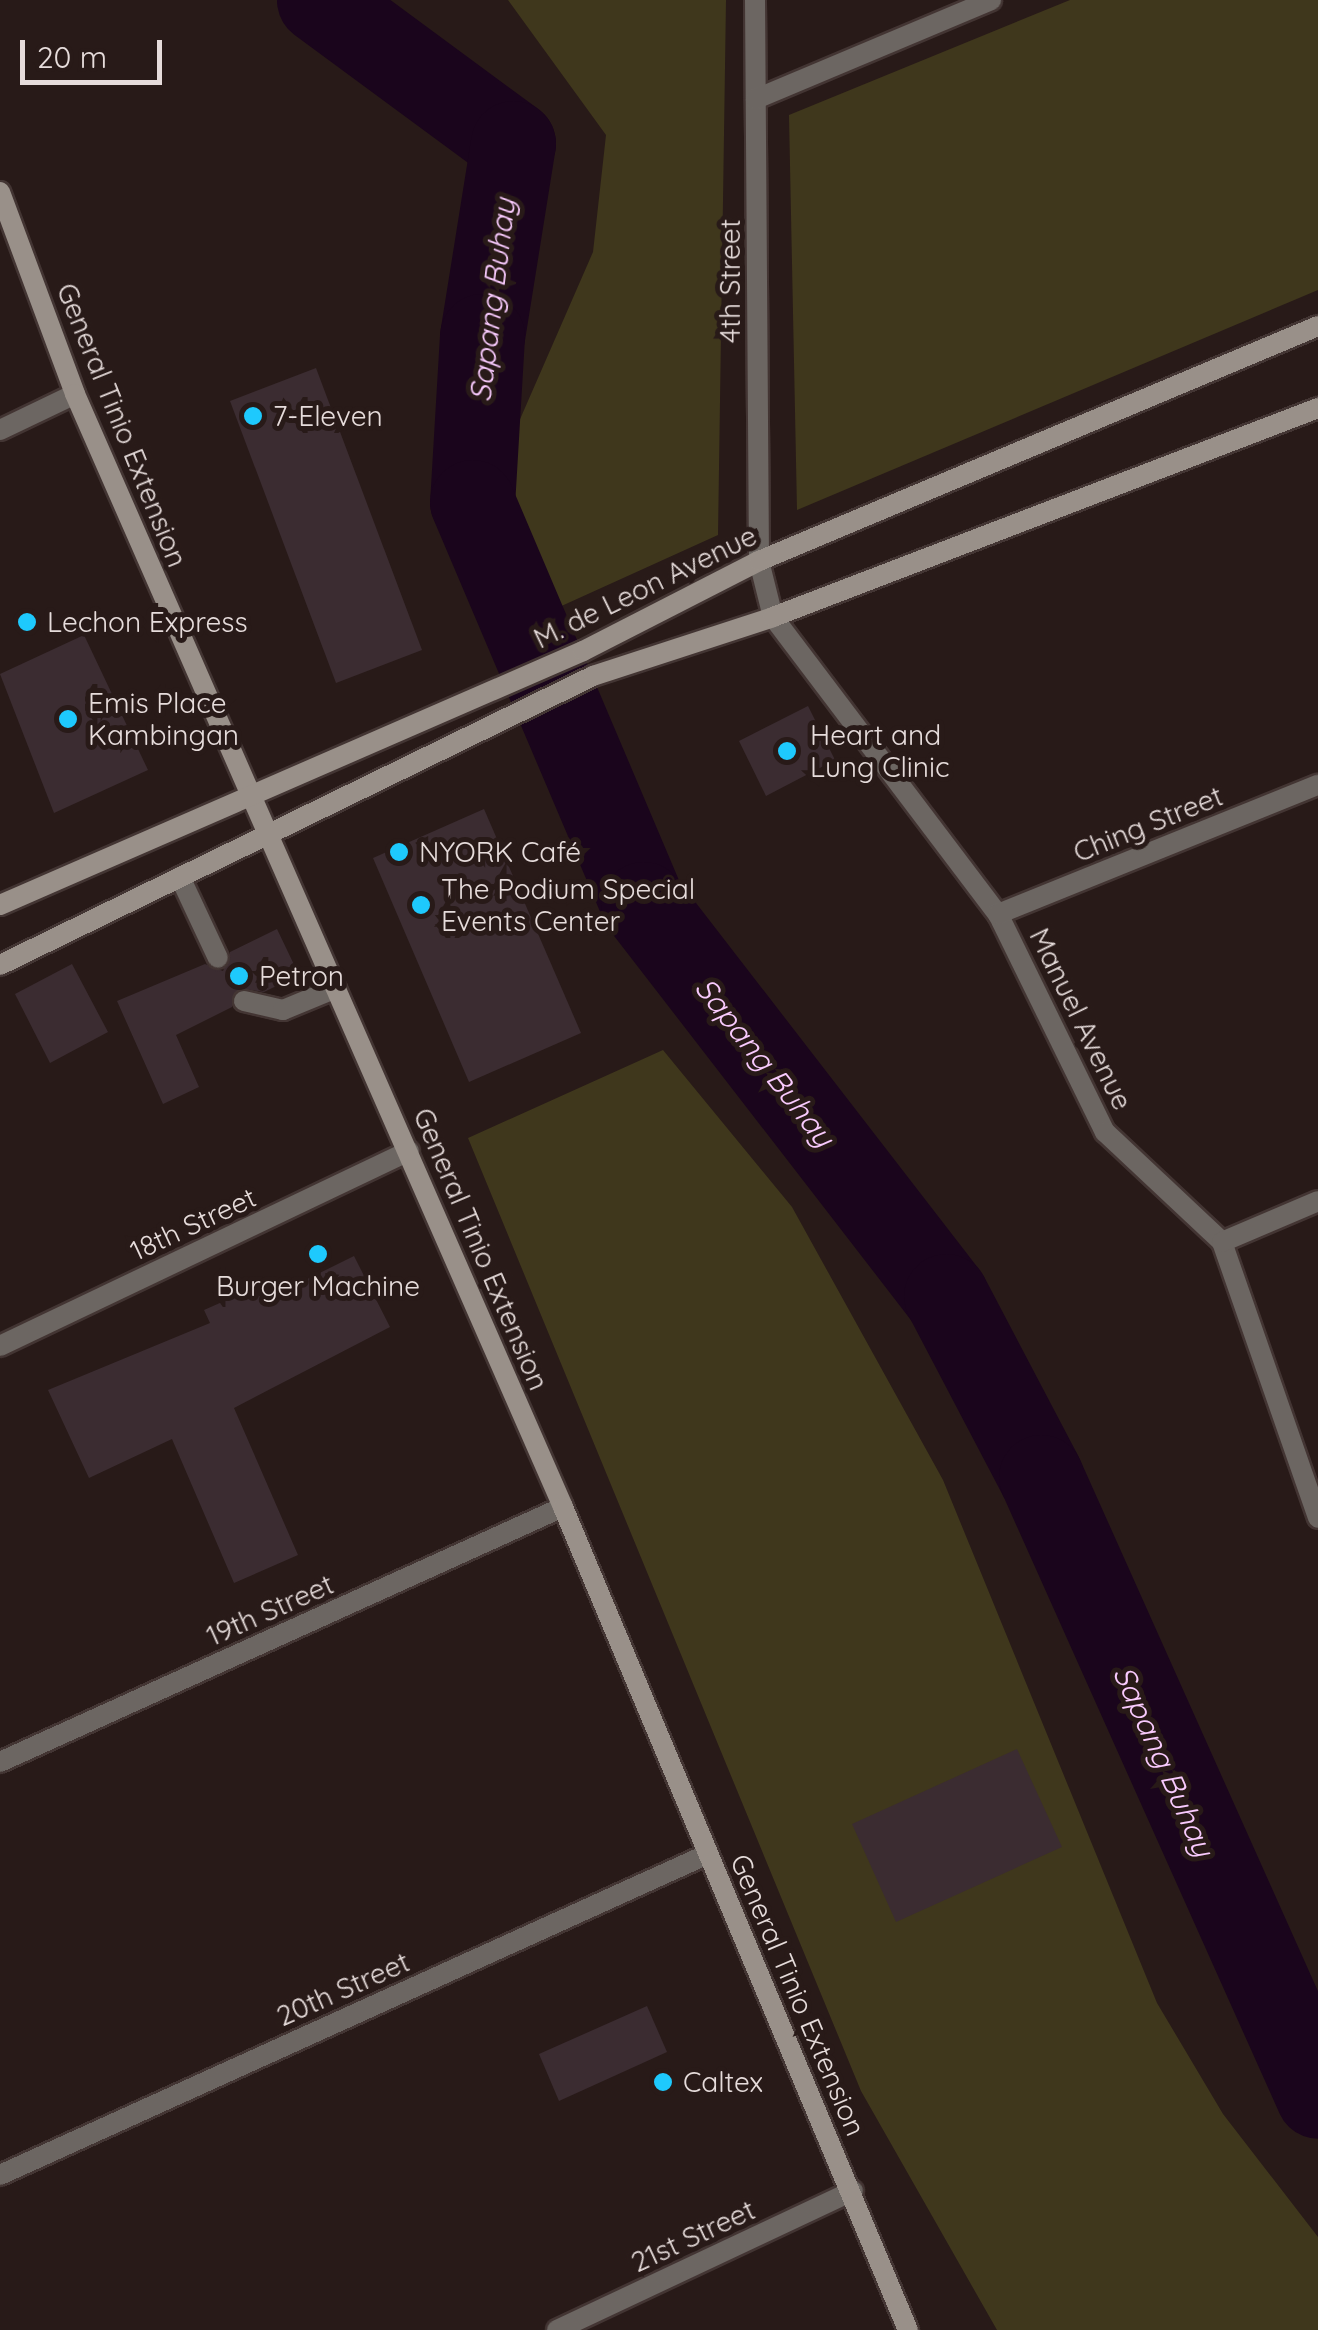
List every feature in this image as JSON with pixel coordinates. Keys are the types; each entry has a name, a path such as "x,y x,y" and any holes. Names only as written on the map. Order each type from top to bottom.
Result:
{"main road":[{"name":"General Tinio Extension","path":"0,192 75,394 563,1507 908,2330"},
{"name":"M. de Leon Avenue","path":"0,905 247,792 583,651 758,561 1318,326"},
{"name":"M. de Leon Avenue","path":"0,965 500,716 593,676 773,617 1318,408"}],"street":[{"name":"4th Street","path":"755,0 758,561 773,617"},
{"path":"756,99 991,0"},
{"path":"0,430 75,394"},
{"name":"Manuel Avenue","path":"773,617 998,914 1105,1132 1222,1242 1318,1518"},
{"name":"Ching Street","path":"998,914 1318,785"},
{"path":"180,878 218,958"},
{"path":"244,1001 283,1010 336,988"},
{"name":"18th Street","path":"0,1346 409,1151"},
{"path":"1222,1242 1318,1201"},
{"name":"19th Street","path":"0,1762 563,1507"},
{"name":"20th Street","path":"0,2175 708,1854"},
{"name":"21st Street","path":"557,2330 853,2192"}],"shaded area":[{"path":"508,0 726,0 718,535 524,623 486,497 593,252 606,135"},
{"path":"1070,0 1318,0 1318,290 797,510 789,115"},
{"path":"663,1050 792,1207 943,1480 1157,2003 1223,2114 1318,2237 1318,2330 997,2330 861,2091 468,1138"}],"building":[{"path":"316,368 422,650 336,683 230,401"},
{"path":"84,635 148,770 54,813 0,674"},
{"name":"Heart and Lung Clinic","path":"808,706 835,760 766,796 739,741"},
{"path":"484,809 581,1033 469,1082 373,858"},
{"path":"277,929 299,975 264,992 239,988 232,1007 176,1035 199,1087 163,1104 117,1001 205,964 223,971 230,952"},
{"path":"72,964 108,1032 50,1063 15,994"},
{"path":"354,1256 390,1327 234,1408 298,1555 234,1583 172,1439 89,1478 48,1390 210,1323 204,1310 263,1284 269,1298"},
{"path":"1017,1749 1062,1847 896,1922 852,1824"},
{"path":"647,2006 667,2052 559,2101 539,2054"}],"waterway":[{"name":"Sapang Buhay","path":"319,0 513,143 482,336 472,502 643,904 946,1296 1041,1477 1318,2096"}],"place":[{"name":"7-Eleven","path":"253,416"},
{"name":"Lechon Express","path":"27,622"},
{"name":"Emis Place Kambingan","path":"68,719"},
{"name":"Heart and Lung Clinic","path":"787,751"},
{"name":"NYORK Café","path":"399,852"},
{"name":"The Podium Special Events Center","path":"421,905"},
{"name":"Petron","path":"239,976"},
{"name":"Burger Machine","path":"318,1254"},
{"name":"Caltex","path":"663,2082"}]}
